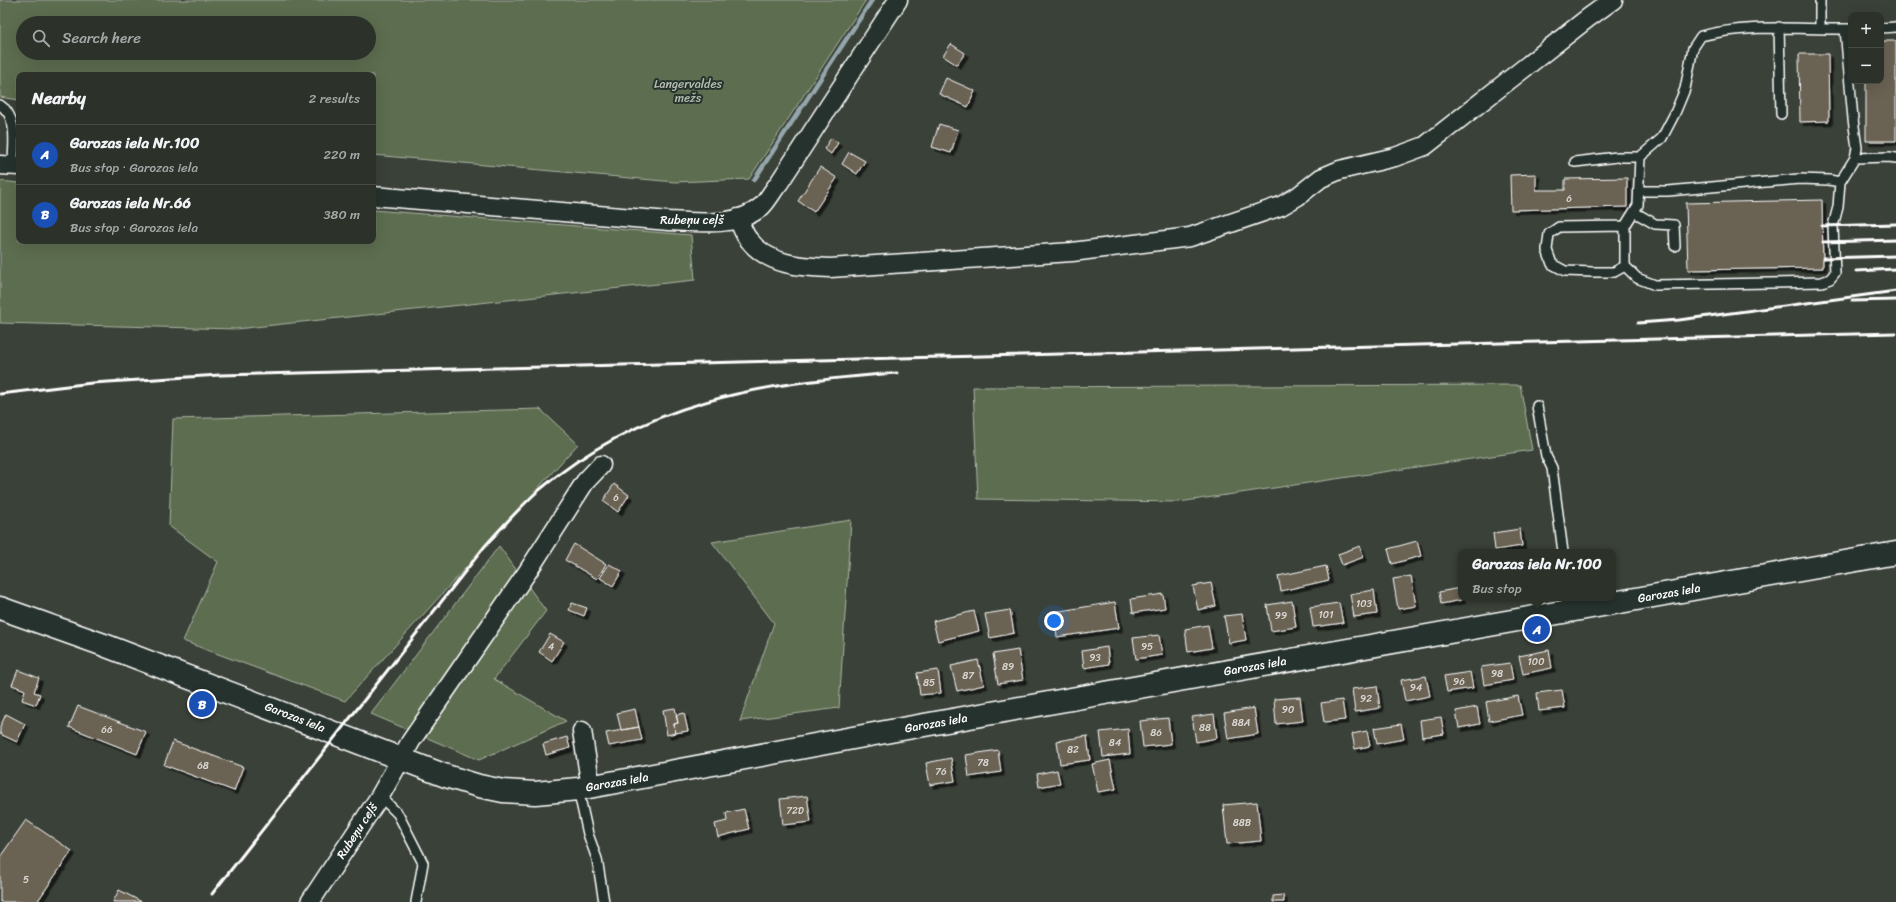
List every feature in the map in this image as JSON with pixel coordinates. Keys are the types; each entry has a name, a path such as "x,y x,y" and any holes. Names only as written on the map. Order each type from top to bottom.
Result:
{"main road":[{"name":"Garozas iela","path":"1616,598 1896,553"},
{"name":"Garozas iela","path":"0,608 104,645 446,776 479,786 503,791 535,793 584,788 1596,601"}],"street":[{"name":"Rubeņu ceļš","path":"376,196 669,221 715,222 747,216 763,205 771,194 898,0"},
{"path":"738,218 748,240 759,251 775,260 802,267 830,268 1072,252 1190,237 1281,206 1298,196 1320,178 1340,170 1395,158 1425,146 1475,109 1570,32 1614,0"},
{"name":"Rubeņu ceļš","path":"310,902 380,796 400,758 530,567 585,482 601,465"},
{"path":"582,732 584,788"}],"lane":[{"path":"1820,0 1820,28"},
{"path":"1575,162 1617,157 1640,157 1662,138 1685,89 1693,48 1701,36 1717,32 1758,27 1848,29"},
{"path":"1884,28 1896,27"},
{"path":"1779,28 1781,114"},
{"path":"1640,157 1640,191 1638,205 1625,226 1625,266 1637,278 1655,285 1822,282 1830,279 1834,273 1833,226 1838,207 1840,182 1855,158 1857,148 1853,120 1849,48"},
{"path":"0,105 10,112 13,130 11,165"},
{"path":"1855,158 1896,158"},
{"path":"1640,191 1668,191 1799,179 1840,182"},
{"path":"1634,212 1655,224 1674,225 1675,246"},
{"path":"1625,226 1559,227 1549,234 1547,250 1552,264 1565,271 1614,272 1625,266"},
{"path":"1537,406 1546,456 1552,468 1563,549"},
{"path":"584,788 588,834 597,859 604,902"},
{"path":"380,796 398,814 423,864 416,902"}],"green space":[{"name":"Langervaldes mežs","path":"0,0 866,0 749,179 675,182 376,155 376,72 16,72 16,100 0,97"},
{"path":"0,181 16,183 16,244 376,244 376,210 691,235 695,280 236,329 0,323"},
{"path":"1520,385 1532,450 1179,502 978,499 973,387"},
{"path":"540,409 578,444 345,701 183,641 218,562 169,526 173,419"},
{"path":"851,520 839,708 740,721 774,623 712,542"},
{"path":"499,546 546,611 494,679 566,721 479,760 371,714"}],"building":[{"path":"1884,41 1896,41 1896,141 1866,141 1866,84 1884,84"},
{"path":"951,44 965,53 957,65 943,56"},
{"path":"1799,54 1828,54 1829,121 1800,122"},
{"path":"946,78 975,91 968,107 939,94"},
{"path":"939,124 958,130 951,153 932,147"},
{"path":"831,138 838,143 831,154 824,149"},
{"path":"849,152 865,161 857,174 842,164"},
{"path":"820,167 837,178 814,212 798,201"},
{"path":"1536,174 1536,190 1565,190 1565,179 1627,178 1627,207 1511,210 1510,175"},
{"path":"1822,200 1823,268 1688,270 1686,203"},
{"path":"614,484 629,495 618,512 603,501"},
{"path":"1520,529 1522,546 1495,549 1493,533"},
{"path":"1417,541 1421,556 1392,564 1388,549"},
{"path":"574,544 606,564 597,579 565,560"},
{"path":"1360,546 1364,557 1342,565 1338,554"},
{"path":"609,564 622,571 613,586 600,578"},
{"path":"1326,566 1329,580 1281,591 1278,576"},
{"path":"1411,576 1416,606 1398,609 1393,579"},
{"path":"1211,583 1216,606 1198,610 1193,586"},
{"path":"1458,588 1458,601 1441,604 1439,592"},
{"path":"1374,590 1377,614 1354,617 1350,594"},
{"path":"1163,594 1165,608 1133,613 1131,599"},
{"path":"1292,601 1296,627 1271,631 1267,605"},
{"path":"1115,602 1119,628 1057,637 1054,612"},
{"path":"572,603 587,608 584,616 569,610"},
{"path":"1339,603 1343,623 1313,627 1310,607"},
{"path":"1010,610 1014,633 990,638 985,614"},
{"path":"974,611 979,631 938,641 933,621"},
{"path":"1242,614 1246,640 1229,643 1224,616"},
{"path":"1208,625 1212,648 1188,652 1185,629"},
{"path":"550,634 564,642 552,661 539,652"},
{"path":"1159,635 1162,655 1136,659 1133,638"},
{"path":"1107,647 1109,664 1084,668 1082,651"},
{"path":"1018,650 1023,680 998,684 993,654"},
{"path":"1549,650 1552,668 1523,674 1519,656"},
{"path":"978,660 984,685 957,691 951,666"},
{"path":"1510,663 1513,680 1484,685 1481,667"},
{"path":"18,670 39,678 34,692 40,694 36,705 22,700 25,690 12,685"},
{"path":"938,670 941,693 920,695 917,673"},
{"path":"1470,672 1473,688 1447,692 1444,676"},
{"path":"1426,676 1430,696 1405,701 1401,680"},
{"path":"1377,686 1380,708 1355,712 1352,689"},
{"path":"1562,690 1565,708 1539,711 1537,693"},
{"path":"1518,696 1522,715 1489,721 1486,702"},
{"path":"1300,697 1303,721 1276,724 1274,699"},
{"path":"1342,700 1345,720 1324,722 1321,703"},
{"path":"78,706 146,732 137,754 69,727"},
{"path":"1477,707 1480,724 1459,728 1456,711"},
{"path":"675,708 678,723 674,724 675,733 667,735 663,710"},
{"path":"1254,708 1258,734 1228,739 1224,713"},
{"path":"635,709 639,727 621,730 617,713"},
{"path":"684,713 688,731 675,733 674,724 678,723 676,715"},
{"path":"6,714 25,724 17,742 0,734 0,727"},
{"path":"1214,714 1217,738 1196,742 1192,717"},
{"path":"1441,717 1444,734 1422,737 1420,720"},
{"path":"1168,718 1171,744 1143,747 1140,721"},
{"path":"1401,724 1404,739 1377,744 1374,728"},
{"path":"639,727 642,740 609,746 606,733"},
{"path":"1128,729 1130,754 1103,757 1100,732"},
{"path":"1367,731 1370,746 1355,749 1352,734"},
{"path":"1087,736 1090,760 1060,764 1057,741"},
{"path":"567,737 570,748 546,755 543,744"},
{"path":"173,741 243,767 234,791 164,765"},
{"path":"998,750 1001,772 969,777 966,755"},
{"path":"951,758 955,781 930,785 926,763"},
{"path":"1110,760 1116,789 1098,792 1092,764"},
{"path":"1057,770 1060,783 1039,787 1037,774"},
{"path":"807,796 811,822 783,825 780,799"},
{"path":"1257,802 1261,841 1227,844 1223,805"},
{"path":"744,809 749,829 718,837 715,824 727,821 726,813"},
{"path":"26,820 72,851 37,902 0,902 0,857"},
{"path":"119,890 142,902 113,902"},
{"path":"1283,895 1284,902 1273,902 1273,896"}],"waterway":[{"path":"754,180 872,0"}],"railway":[{"path":"1822,226 1896,224"},
{"path":"1823,242 1896,240"},
{"path":"1823,258 1896,256"},
{"path":"1856,271 1896,269"},
{"path":"1638,323 1679,320 1896,291"},
{"path":"1852,301 1896,300"},
{"path":"0,394 92,383 220,375 1896,333"},
{"path":"212,894 485,546 517,511 538,491 579,460 620,436 663,416 707,402 752,391 847,377 897,373"}],"place":[{"name":"Garozas iela Nr.100","path":"1537,629"},
{"name":"Garozas iela Nr.66","path":"202,704"}]}
